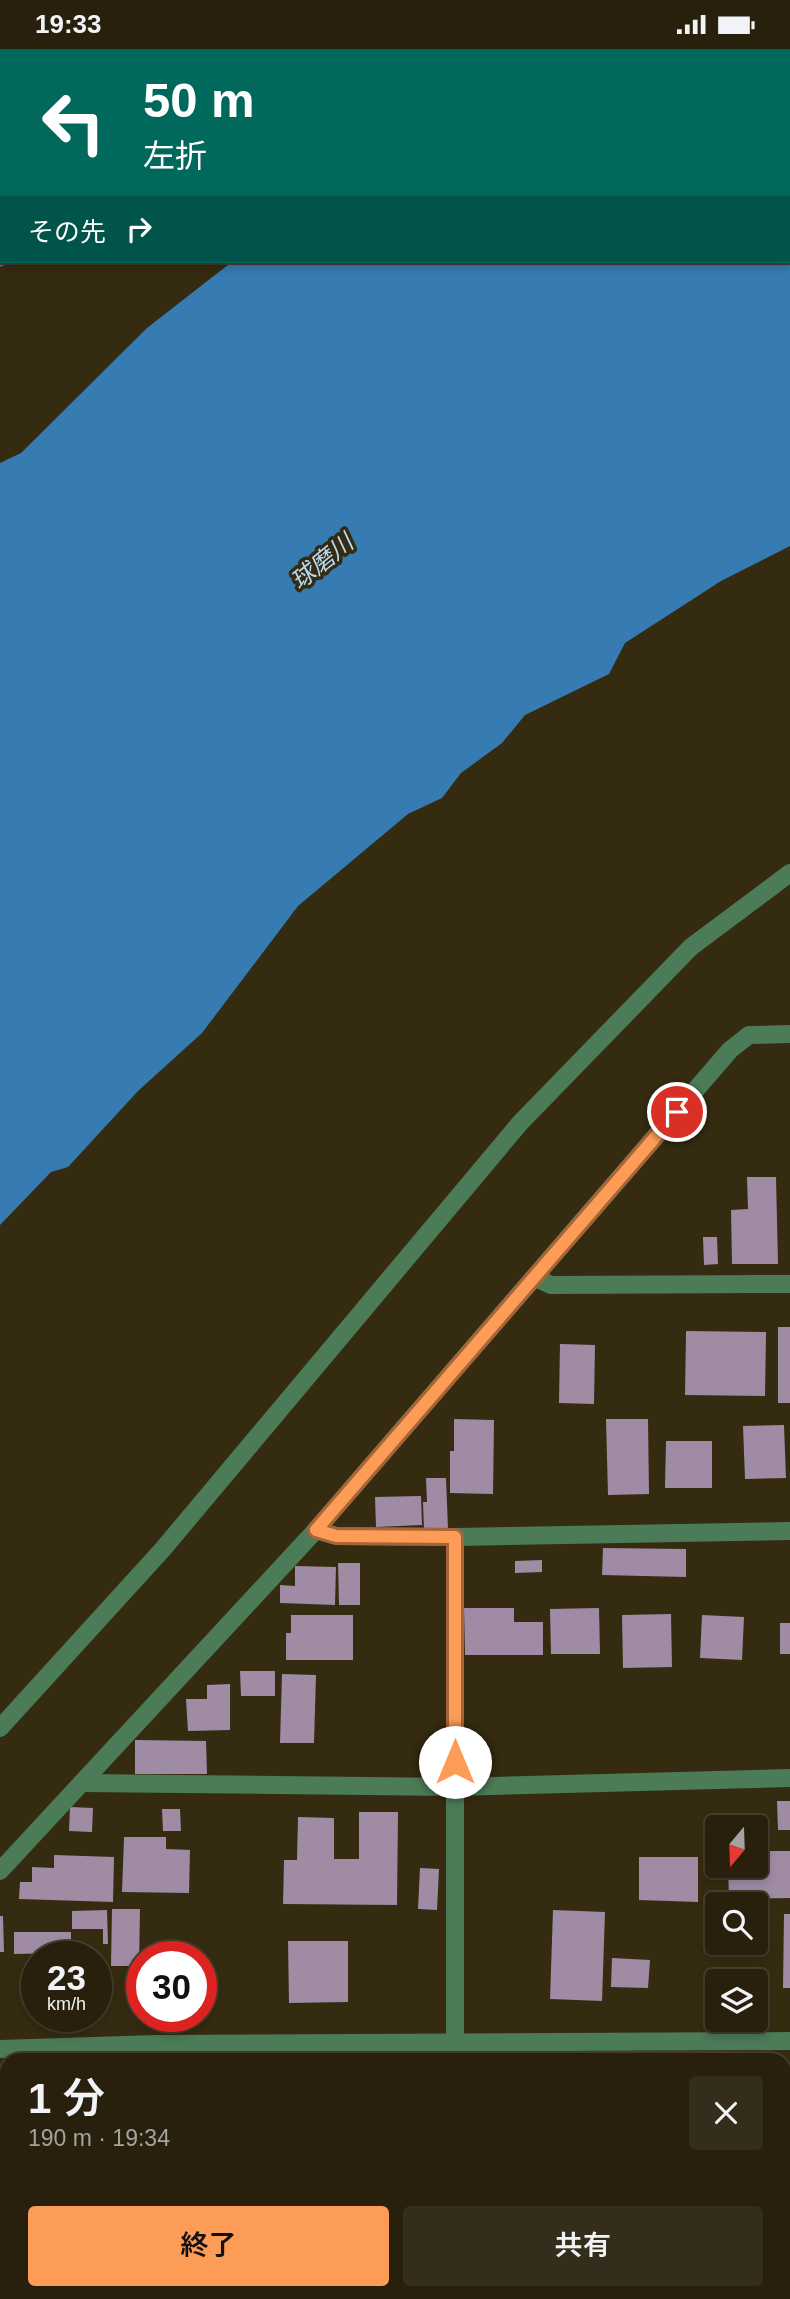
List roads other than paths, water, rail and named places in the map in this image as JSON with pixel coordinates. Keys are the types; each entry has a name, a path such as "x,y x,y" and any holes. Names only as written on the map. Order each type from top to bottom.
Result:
{"street":[{"path":"0,1728 163,1549 520,1123 691,947 790,873"},
{"path":"0,1871 316,1530 730,1051 749,1035 790,1034"},
{"path":"534,1277 551,1285 790,1284"},
{"path":"316,1530 336,1536 455,1537 790,1531"},
{"path":"455,1537 455,2051"},
{"path":"82,1783 456,1787 790,1778"},
{"path":"0,2049 156,2044 455,2051 790,2041"},
{"path":"141,2053 156,2044"}],"water":[{"name":"球磨川","path":"230,263 790,263 790,546 721,581 625,643 609,674 525,715 502,743 461,773 442,798 408,814 298,906 202,1033 138,1091 68,1167 51,1172 0,1225 0,463 21,453 147,328"}]}
